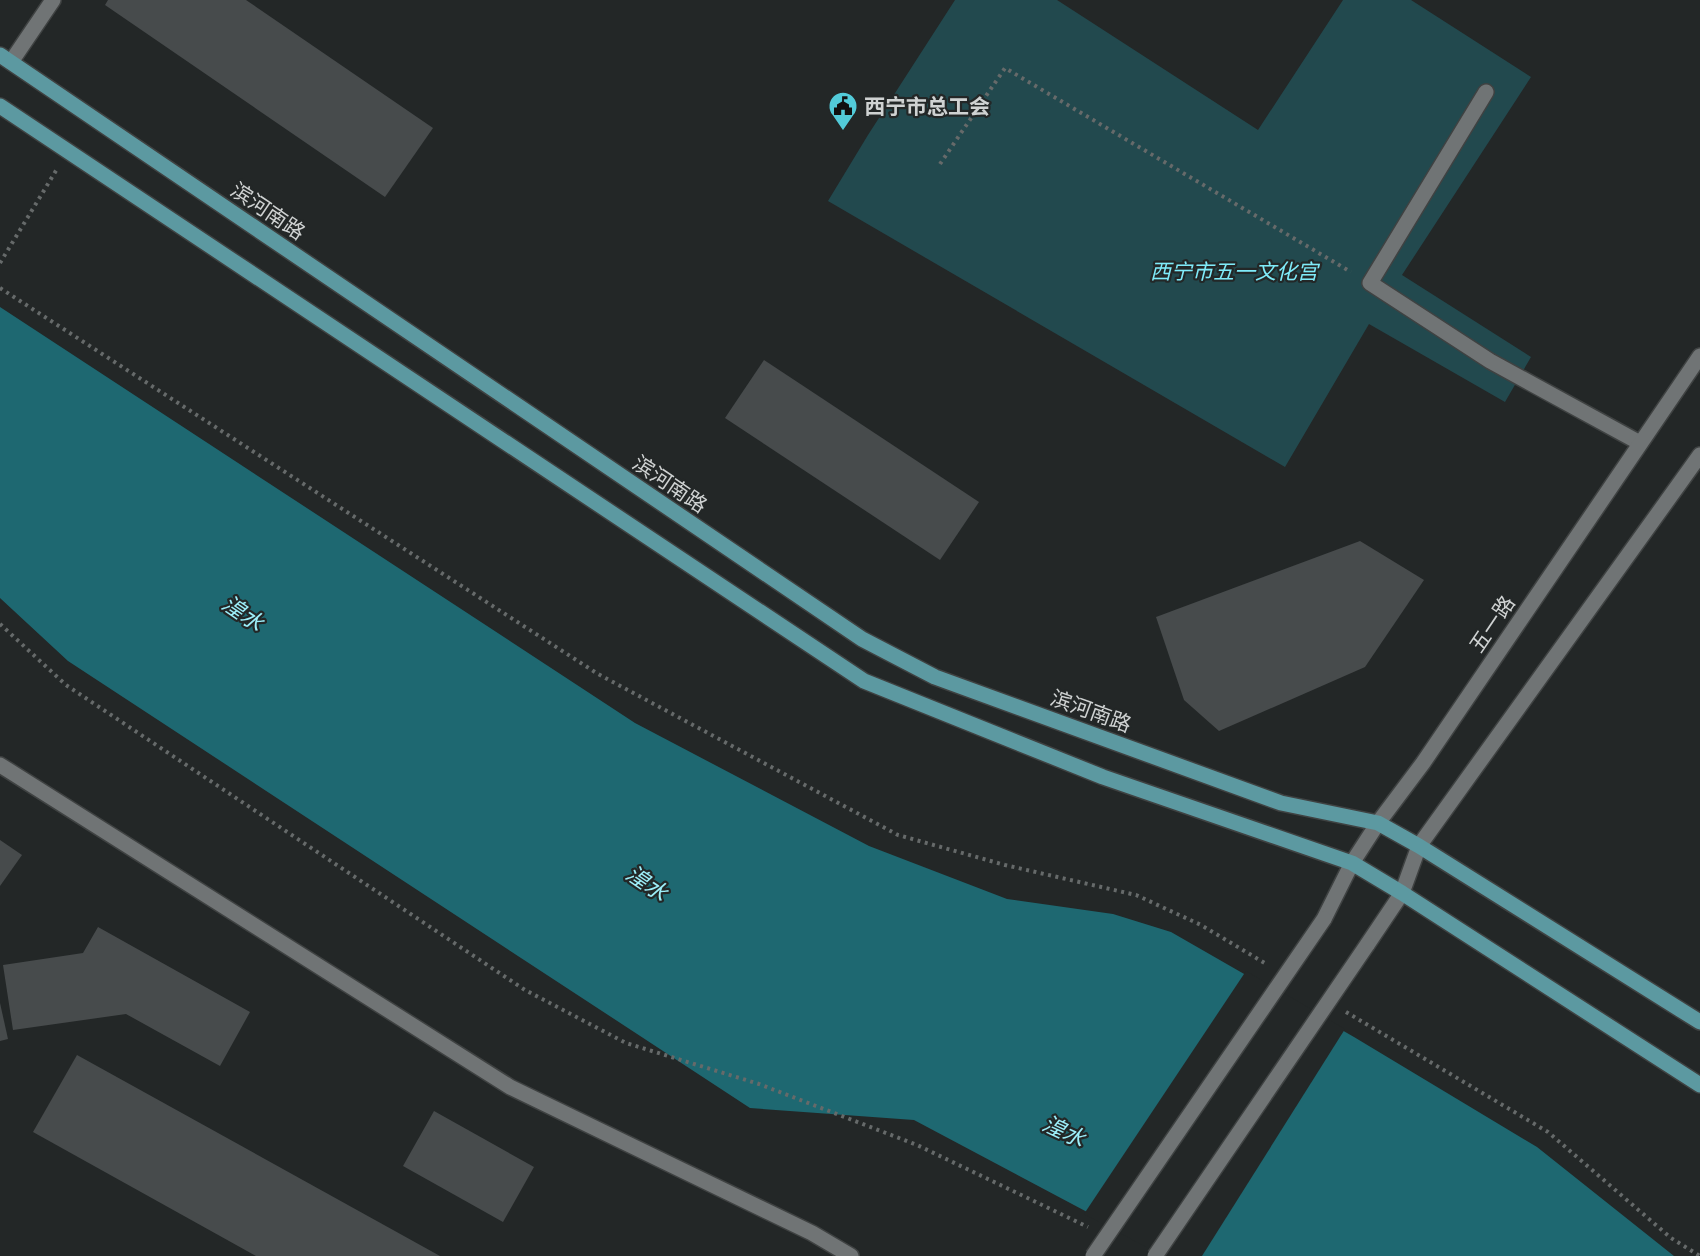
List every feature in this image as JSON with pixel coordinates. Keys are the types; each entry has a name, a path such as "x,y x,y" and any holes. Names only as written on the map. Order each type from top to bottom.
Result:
{"main road":[{"name":"滨河南路","path":"5,59 862,639 936,677 1281,803 1378,823 1419,846 1700,1022"},
{"path":"0,106 864,681 1102,777 1352,863 1700,1085"}],"street":[{"path":"5,59 53,0"},
{"path":"1486,92 1370,283 1490,361 1640,443"},
{"name":"五一路","path":"1093,1256 1324,919 1352,863 1378,823 1423,763 1700,356"},
{"path":"1155,1256 1402,893 1419,846 1700,455"},
{"path":"0,765 510,1087 812,1233 851,1256"}],"path":[{"path":"940,164 1005,68 1370,283"},
{"path":"0,263 68,150"},
{"path":"0,288 598,674 898,835 984,859 1136,895 1201,925 1272,968"},
{"path":"0,624 66,685 525,990 626,1043 759,1084 917,1145 1094,1230"},
{"path":"1344,1010 1548,1132 1671,1238 1700,1256"}],"green space":[{"name":"西宁市五一文化宫","path":"955,0 1057,0 1258,130 1343,0 1411,0 1531,77 1402,275 1531,357 1505,402 1369,324 1285,467 828,201"}],"water":[{"name":"湟水","path":"0,307 635,723 869,846 1007,899 1113,914 1171,932 1354,1037 1537,1147 1674,1256 1170,1256 914,1120 750,1108 68,661 0,598"}],"pier":[{"path":"1246,971 1345,1029 1202,1256 1163,1256 1084,1214"}],"building":[{"path":"108,0 246,0 433,128 385,197 105,5"},
{"path":"764,360 979,502 940,560 725,418"},
{"path":"1360,541 1424,580 1365,667 1219,731 1184,700 1156,617"},
{"path":"0,840 22,855 0,886"},
{"path":"98,927 250,1012 220,1066 126,1014 13,1030 3,965 83,953"},
{"path":"0,1003 8,1039 0,1041"},
{"path":"77,1055 440,1256 256,1256 33,1132"},
{"path":"434,1111 534,1167 503,1222 403,1166"}],"place":[{"name":"西宁市总工会","path":"843,132"}]}
